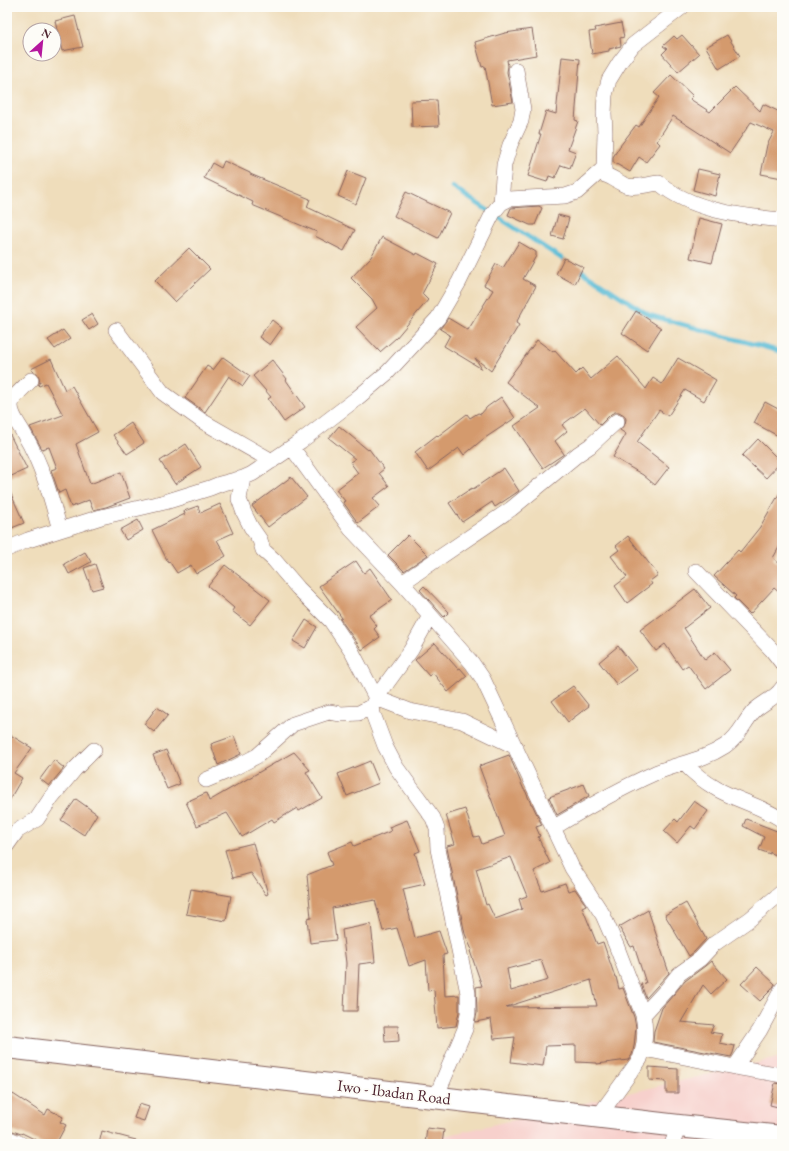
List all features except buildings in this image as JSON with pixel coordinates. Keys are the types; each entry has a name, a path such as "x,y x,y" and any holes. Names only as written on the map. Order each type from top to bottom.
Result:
{"main road":[{"name":"Iwo - Ibadan Road","path":"11,1044 598,1117 676,1135 782,1137"}],"street":[{"path":"682,7 634,45 620,62 609,80 605,95 604,113 604,175 610,176 627,186 641,186 660,183 669,191 720,212 782,220"},
{"path":"501,203 504,165 510,145 521,121 523,109 516,70"},
{"path":"7,549 28,540 101,517 165,502 243,478 286,452 356,399 387,373 438,318 459,282 493,213 501,203 509,199 565,196 577,192 604,168"},
{"path":"116,330 163,392 202,421 286,452 351,529 402,583 472,663 483,679 572,868 603,915 643,1015 645,1026 644,1049 640,1059 598,1117"},
{"path":"31,380 12,401 11,408 14,418 34,450 50,493 60,530"},
{"path":"402,583 511,508 590,446 617,421"},
{"path":"243,478 239,499 251,527 260,540 263,550 331,621 352,652 374,702 373,714 388,753 396,767 433,818 437,829 438,849 468,993 468,1014 465,1029 436,1097"},
{"path":"220,484 239,499"},
{"path":"696,571 772,650 782,663"},
{"path":"206,780 257,756 293,724 329,712 341,714 359,713 374,702 411,650 430,616"},
{"path":"553,828 598,801 656,773 702,758 725,746 737,737 753,712 763,703 780,692 782,688"},
{"path":"374,702 462,721 516,747"},
{"path":"7,845 17,831 37,819 51,798 94,750"},
{"path":"685,764 697,776 717,789 770,812 782,820"},
{"path":"643,1015 679,974 700,959 714,944 750,919 782,892"},
{"path":"735,1067 760,1030 782,989"},
{"path":"644,1049 782,1075"},
{"path":"7,1138 20,1144"}],"shaded area":[{"path":"782,1057 782,1144 410,1144"}],"waterway":[{"path":"452,187 567,262"},
{"path":"577,268 649,315 782,352"}]}
